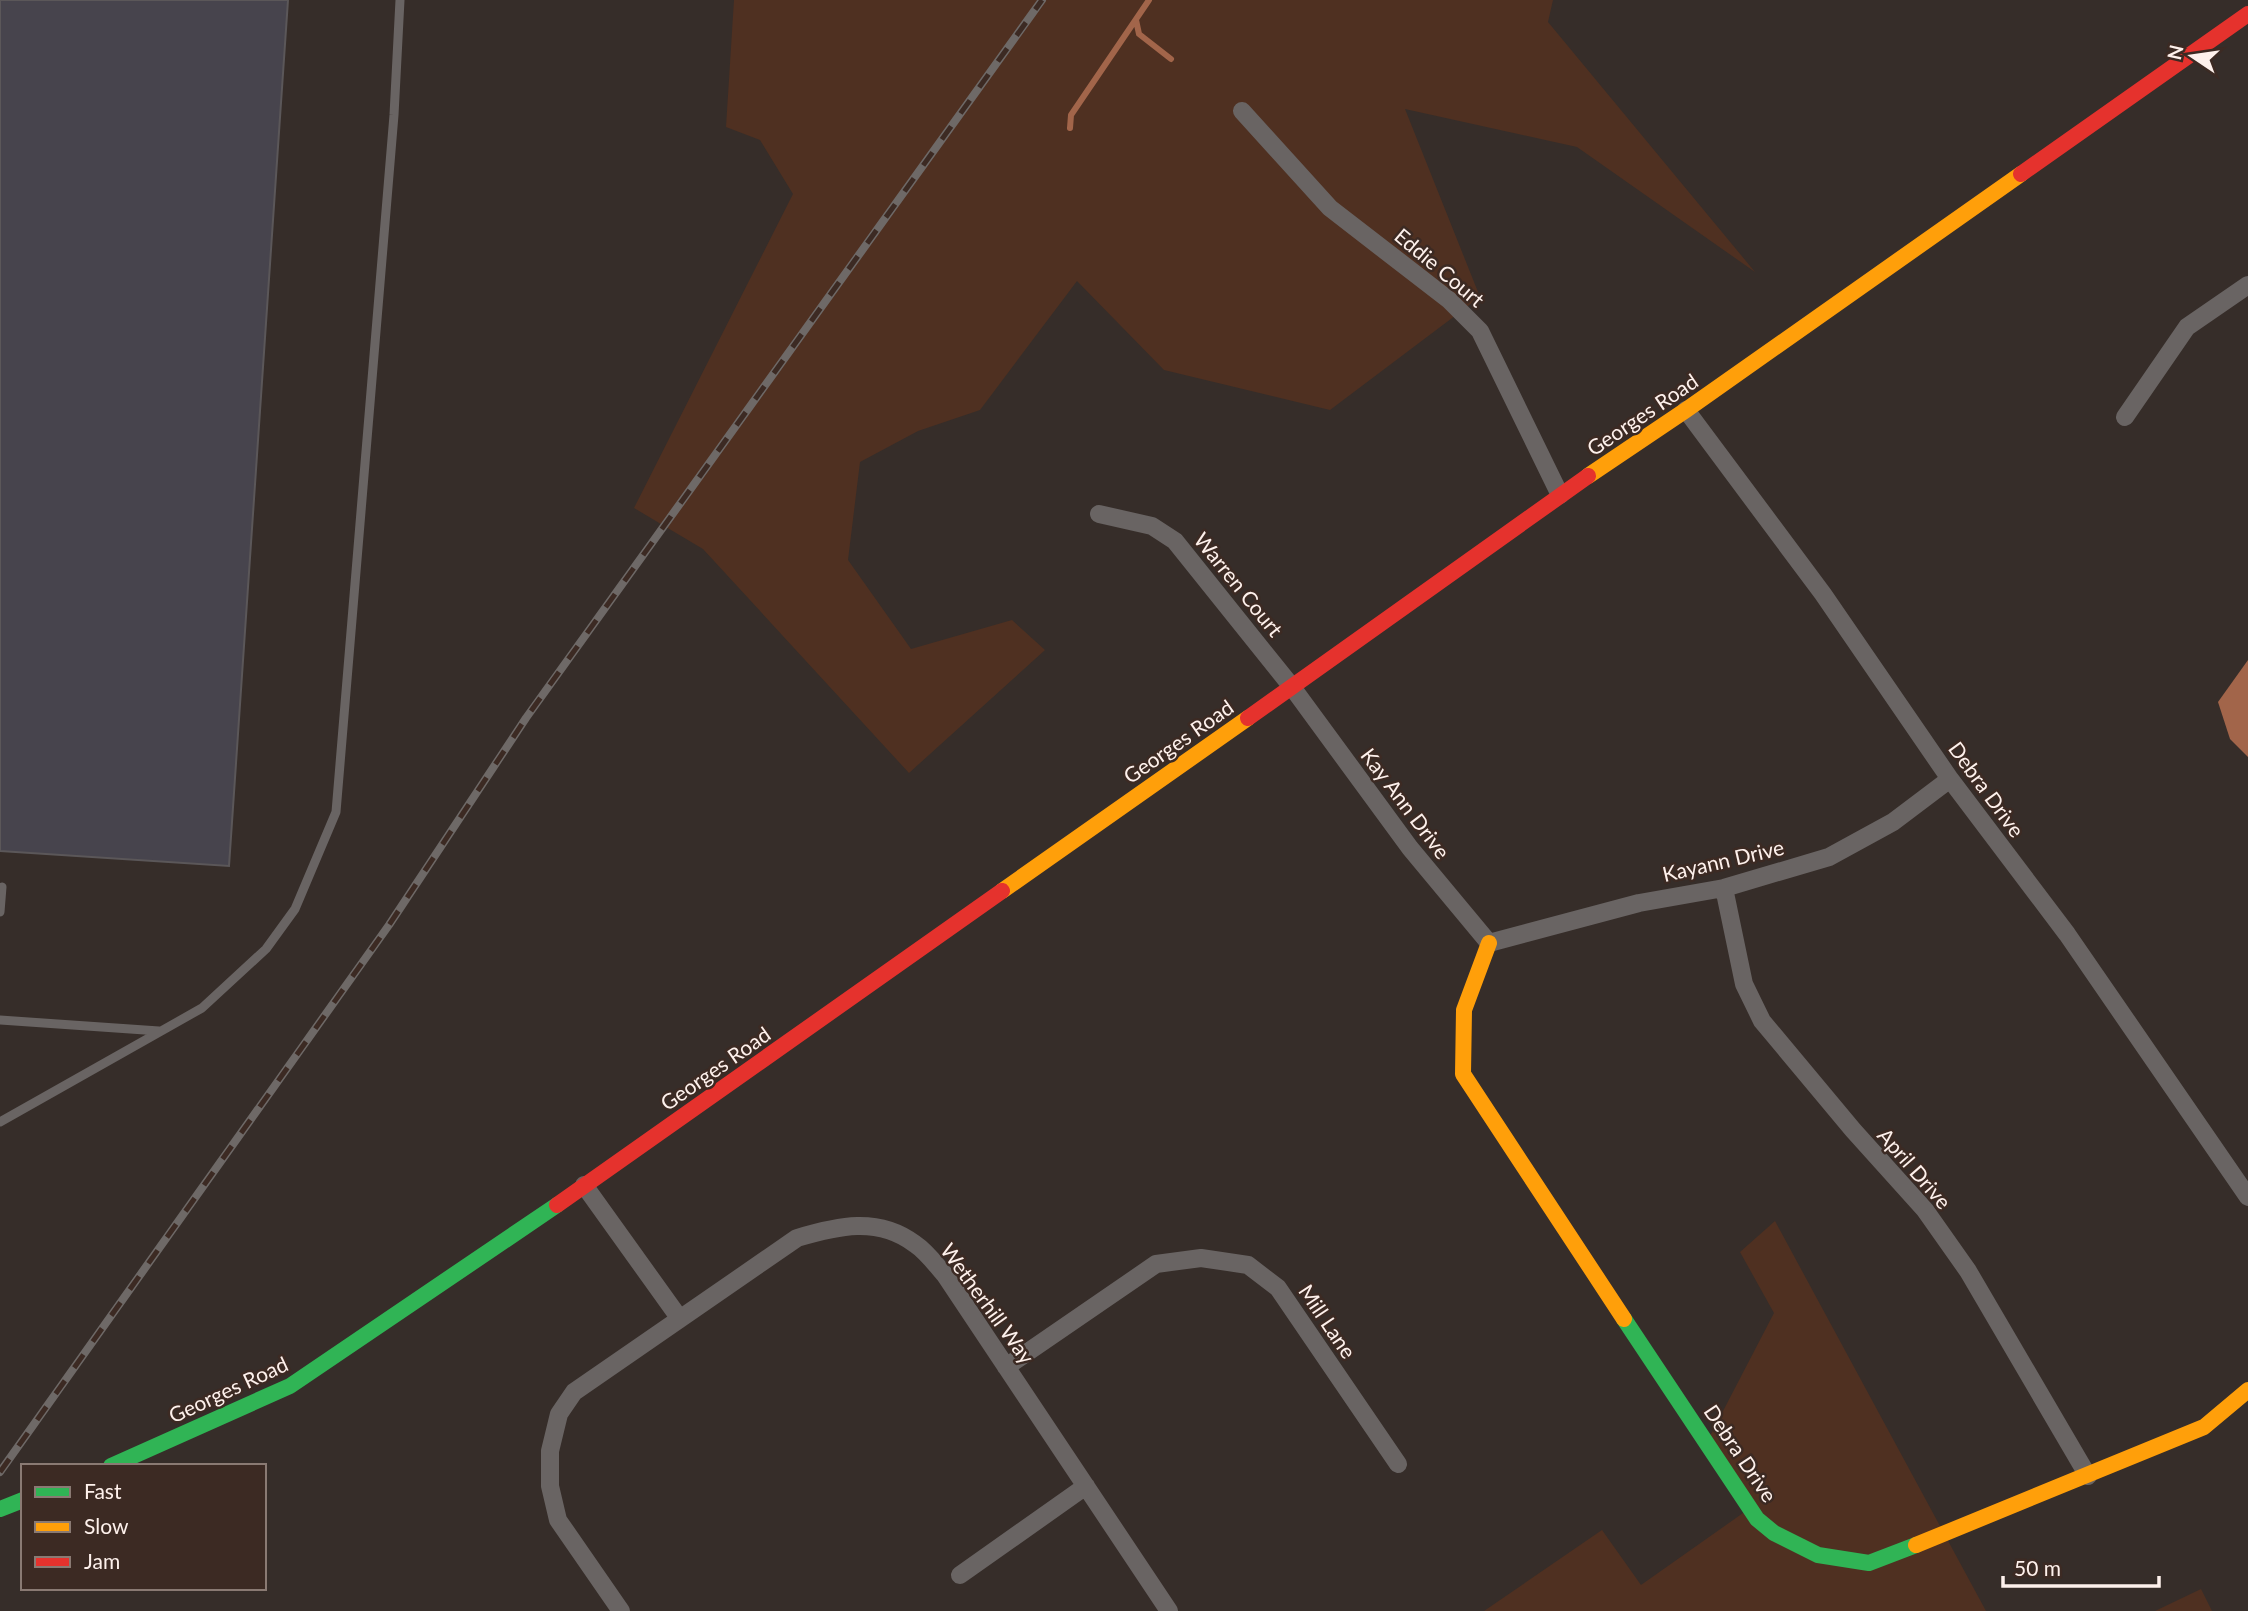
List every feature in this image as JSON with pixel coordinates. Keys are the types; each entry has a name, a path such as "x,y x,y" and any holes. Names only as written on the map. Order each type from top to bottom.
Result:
{"street":[{"name":"Georges Road","path":"115,1464 290,1386 584,1185 1560,495 1686,410 2248,14"},
{"name":"Eddie Court","path":"1242,111 1331,208 1449,300 1480,331 1560,495"},
{"path":"2124,416 2187,327 2248,285"},
{"name":"Debra Drive","path":"1686,410 1823,594 1950,779 2067,934 2248,1197"},
{"name":"Warren Court","path":"1098,514 1152,526 1175,541 1292,687"},
{"name":"Kay Ann Drive","path":"1292,687 1410,848 1489,943"},
{"name":"Kayann Drive","path":"1489,943 1639,903 1724,888 1829,857 1893,822 1950,779"},
{"name":"April Drive","path":"1724,888 1744,984 1762,1021 1853,1130 1925,1210 1968,1271 2088,1476"},
{"name":"Debra Drive","path":"1489,943 1464,1010 1463,1074 1758,1519 1774,1533 1818,1555 1869,1563 1948,1534 2204,1427 2248,1390"},
{"path":"584,1185 680,1319"},
{"name":"Wetherhill Way","path":"621,1611 558,1520 550,1486 550,1451 559,1414 574,1392 796,1238 835,1227 867,1224 892,1231 916,1244 945,1275 1169,1611"},
{"name":"Mill Lane","path":"1006,1367 1156,1264 1201,1258 1248,1265 1278,1288 1398,1464"},
{"path":"960,1575 1086,1486"},
{"path":"0,1509 21,1501"}],"lane":[{"path":"0,1122 202,1008 266,950 295,909 336,812 393,127 400,0"},
{"path":"0,912 2,887"},
{"path":"0,1020 160,1031"}],"shaded area":[{"path":"734,0 1553,0 1548,22 1755,272 1577,147 1405,109 1480,297 1330,410 1164,370 1077,281 980,410 918,431 860,462 848,560 911,649 1012,620 1045,650 909,773 703,549 634,508 793,194 760,140 726,127"},
{"path":"2248,660 2248,757 2230,739 2218,702"},
{"path":"1775,1221 1986,1611 1484,1611 1602,1530 1641,1585 1753,1506 1709,1438 1774,1313 1740,1252"},
{"path":"2201,1589 2212,1611 2155,1611"}],"building":[{"path":"0,0 288,0 229,866 0,851"}],"waterway":[{"path":"1070,128 1071,115 1149,0"},
{"path":"1136,20 1139,34 1171,59"}],"railway":[{"path":"0,1472 389,925 526,718 1042,0"}],"traffic: fast":[{"path":"115,1464 290,1386 557,1205"},
{"path":"1624,1319 1757,1519 1774,1533 1818,1555 1869,1563 1916,1545"},
{"path":"0,1509 21,1501"}],"traffic: slow":[{"path":"1588,476 2021,174"},
{"path":"1002,891 1248,718"},
{"path":"1489,943 1464,1010 1463,1074 1624,1319"},
{"path":"1916,1545 2204,1427 2248,1390"}],"traffic: jam":[{"path":"2021,174 2248,14"},
{"path":"1248,718 1588,476"},
{"path":"557,1205 1002,891"}]}
